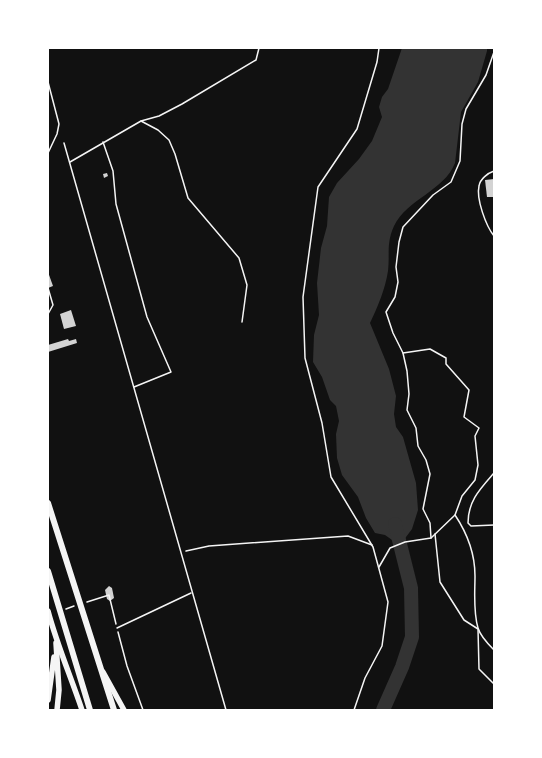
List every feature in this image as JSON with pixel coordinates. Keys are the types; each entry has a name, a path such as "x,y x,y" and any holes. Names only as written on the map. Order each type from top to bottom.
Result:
{"highway":[{"path":"48,503 114,710"},
{"path":"48,571 90,710"}],"main road":[{"path":"48,611 56,639 72,678 82,710"},
{"path":"48,700 56,639"},
{"path":"56,639 59,690 57,710"},
{"path":"100,665 124,710"}],"lane":[{"path":"70,162 141,121 165,112 256,60 260,48"},
{"path":"48,82 59,124 57,134 48,153"},
{"path":"141,121 158,130 169,140 176,154 188,198 239,258 247,285 242,322"},
{"path":"103,142 113,170 116,204 147,317 171,372 134,387"},
{"path":"64,143 226,710"},
{"path":"494,171 484,178 479,186 480,200 487,227 494,236"},
{"path":"48,288 53,305 48,314"},
{"path":"494,473 477,492 468,514 468,523 471,526 494,525"},
{"path":"117,628 192,593"}],"path":[{"path":"354,710 365,678 382,646 388,602 372,546 331,477 322,423 305,358 303,297 318,187 357,129 377,62 379,48"},
{"path":"431,538 430,523 423,509 430,474 426,460 418,446 416,428 407,410 409,394 407,371 403,353 393,333 386,312 395,297 398,282 396,267 399,242 403,227 433,195 452,182 460,161 462,124 466,109 486,75 494,52"},
{"path":"379,567 390,548 394,545 431,538 455,515 462,496 475,480 478,465 475,436 479,428 464,416 469,390 446,364 446,358 430,348 403,353"},
{"path":"455,515 463,528 471,550 475,575 474,590 478,629 479,669 494,684"},
{"path":"435,534 440,582 464,620 478,629 494,650"},
{"path":"182,552 209,546 348,536 372,546"},
{"path":"109,595 127,666 144,710"}],"shaded area":[{"path":"402,48 487,48 487,51 478,82 461,112 455,163 450,173 443,181 407,209 394,226 389,243 388,271 385,285 370,323 389,369 396,396 394,414 396,427 403,437 416,483 418,510 412,529 403,541 395,542 385,535 375,533 366,518 358,497 342,475 337,458 336,434 339,421 336,406 330,400 322,377 313,362 314,335 319,315 317,283 321,248 327,226 329,197 337,183 359,159 372,141 382,117 379,107 382,97 388,89"}],"building":[{"path":"107,173 108,176 104,178 103,174"},
{"path":"494,179 494,197 487,197 485,180"},
{"path":"48,272 53,286 48,288"},
{"path":"71,310 76,326 64,329 60,314"},
{"path":"68,339 69,341 76,339 77,343 48,352 48,345"},
{"path":"109,586 112,588 114,598 110,601 107,599 105,590"}],"waterway":[{"path":"383,710 402,667 412,637 411,588 395,524"}]}
